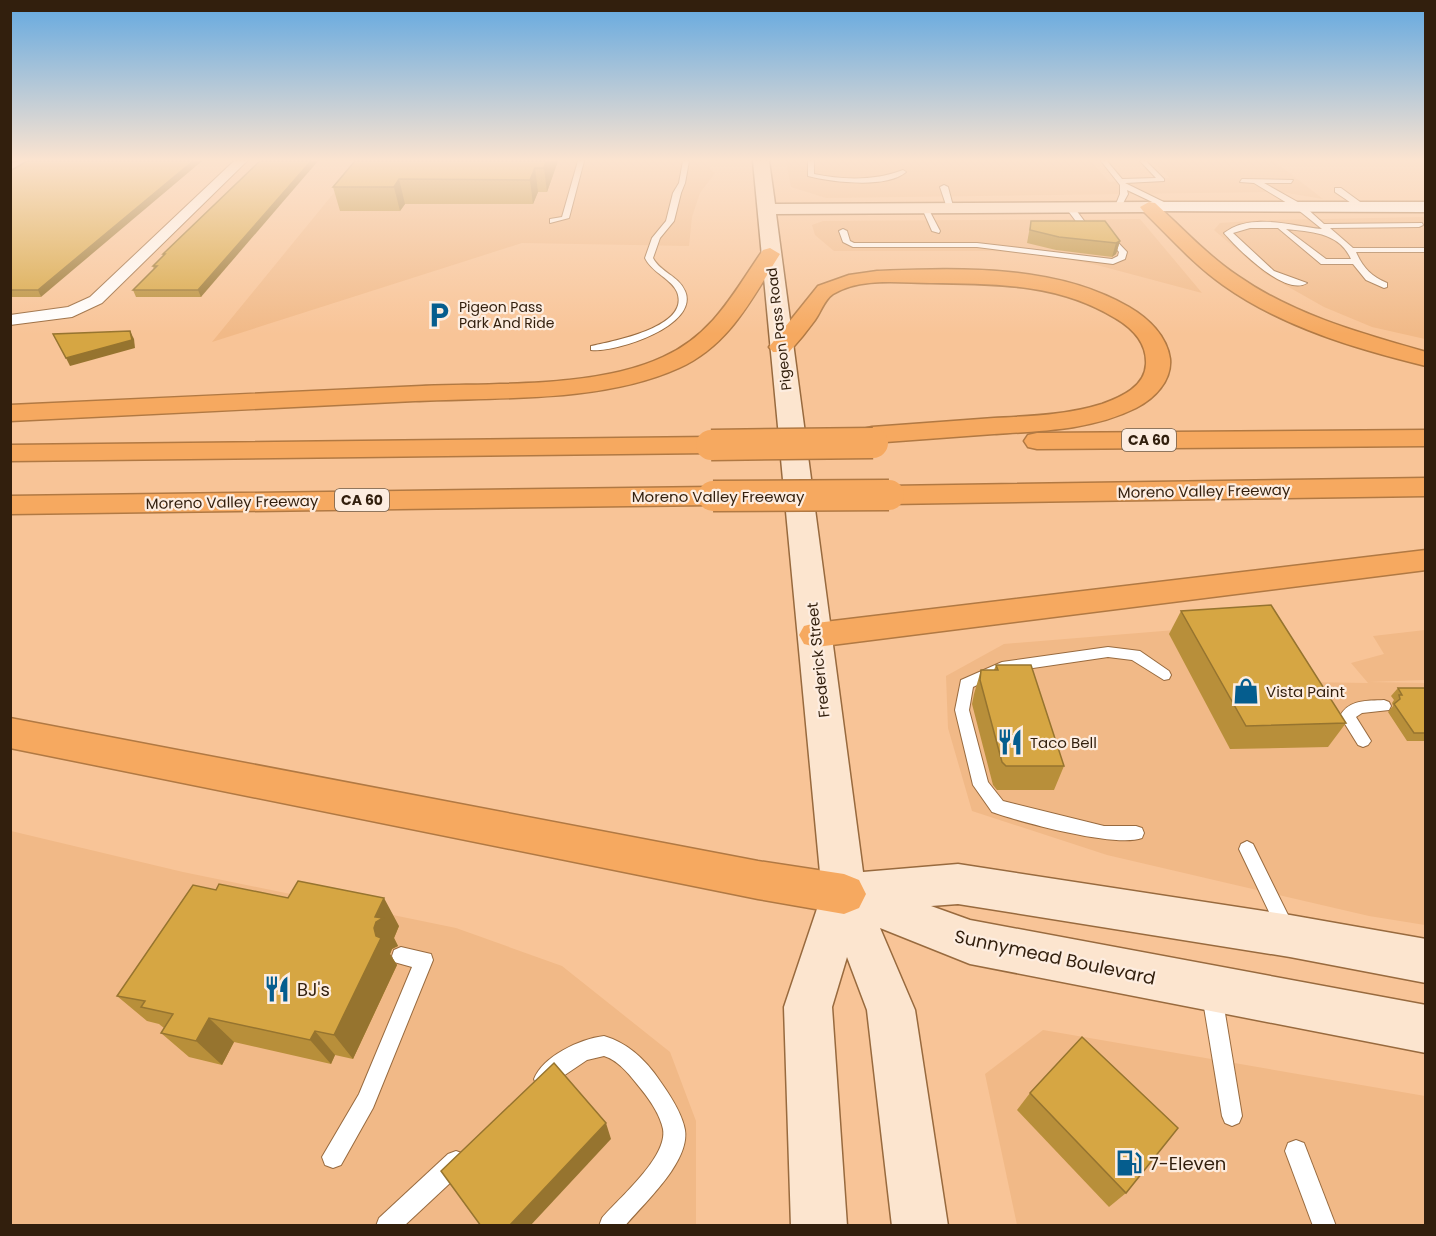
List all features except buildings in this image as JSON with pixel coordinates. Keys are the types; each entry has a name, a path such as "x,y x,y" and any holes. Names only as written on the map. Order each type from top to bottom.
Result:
{"highway":[{"path":"1171,219 1230,281 1265,301 1359,340 1425,359"},
{"path":"10,413 517,390 585,385 645,375 688,355 717,332 770,254"},
{"path":"781,347 810,314 815,299 834,286 869,279 993,278 1046,283 1074,290 1118,308 1140,324 1152,338 1159,356 1157,372 1152,384 1124,405 1101,413 1073,420 872,439"},
{"name":"CA 60","path":"10,453 711,445 872,439 1425,438"},
{"name":"Moreno Valley Freeway","path":"10,505 1425,487"},
{"path":"816,635 1425,560"},
{"path":"10,733 758,880 844,894"}],"main road":[{"name":"Pigeon Pass Road","path":"767,219 791,426"},
{"name":"Frederick Street","path":"791,426 844,894 891,1010 920,1226"},
{"path":"844,894 958,884 1290,936 1425,961"},
{"name":"Frederick Street","path":"819,1226 808,1007 844,894"},
{"name":"Sunnymead Boulevard","path":"844,894 970,942 1211,990 1425,1029"}],"street":[{"path":"10,320 72,312 96,300 181,219"}],"lane":[{"path":"553,222 563,219"},
{"path":"594,348 624,343 650,334 675,315 683,305 684,296 679,287 655,268 650,258 651,247 670,219"},
{"path":"930,219 936,231"},
{"path":"1079,219 1088,230"},
{"path":"1312,219 1352,250 1355,261 1370,278 1384,285"},
{"path":"1304,283 1293,282 1271,273 1228,233 1236,227 1277,226 1329,232"},
{"path":"1277,226 1324,261 1355,261"},
{"path":"1320,226 1422,227"},
{"path":"843,231 847,242 853,245 977,245 1113,261 1122,256 1123,252 1105,230"},
{"path":"1352,250 1425,250"},
{"path":"1136,833 1104,833 998,807 981,785 962,710 966,684 1002,667 1108,652 1135,655 1164,675"},
{"path":"1363,741 1347,716 1359,707 1384,706"},
{"path":"1247,849 1290,936"},
{"path":"333,1157 366,1101 424,960 401,956"},
{"path":"1211,990 1232,1116"},
{"path":"531,1091 577,1055 606,1046 625,1054 668,1109 675,1139 662,1166 610,1226"},
{"path":"387,1226 473,1146"},
{"path":"1296,1151 1325,1226"}],"shaded area":[{"path":"313,219 692,219 689,246 522,243 212,342"},
{"path":"1140,219 1202,293 1097,265 1040,254 991,251 834,251 815,235 812,225 823,221"},
{"path":"1425,219 1425,339 1372,327 1324,307 1264,273 1214,230 1220,223 1265,220"},
{"path":"1261,623 1302,682 1368,683 1351,663 1384,654 1373,636 1425,630 1425,680 1369,682 1425,683 1425,925 1369,916 1107,855 972,811 948,728 946,676 1004,644"},
{"path":"11,831 183,872 456,928 562,966 670,1052 696,1121 696,1225 11,1226"},
{"path":"1043,1030 1425,1096 1425,1225 1017,1225 985,1074"}],"place":[{"name":"Pigeon Pass Park And Ride","path":"439,315"},
{"name":"Vista Paint","path":"1246,691"},
{"name":"Taco Bell","path":"1010,742"},
{"name":"BJ's","path":"277,989"},
{"name":"7-Eleven","path":"1129,1163"}]}
